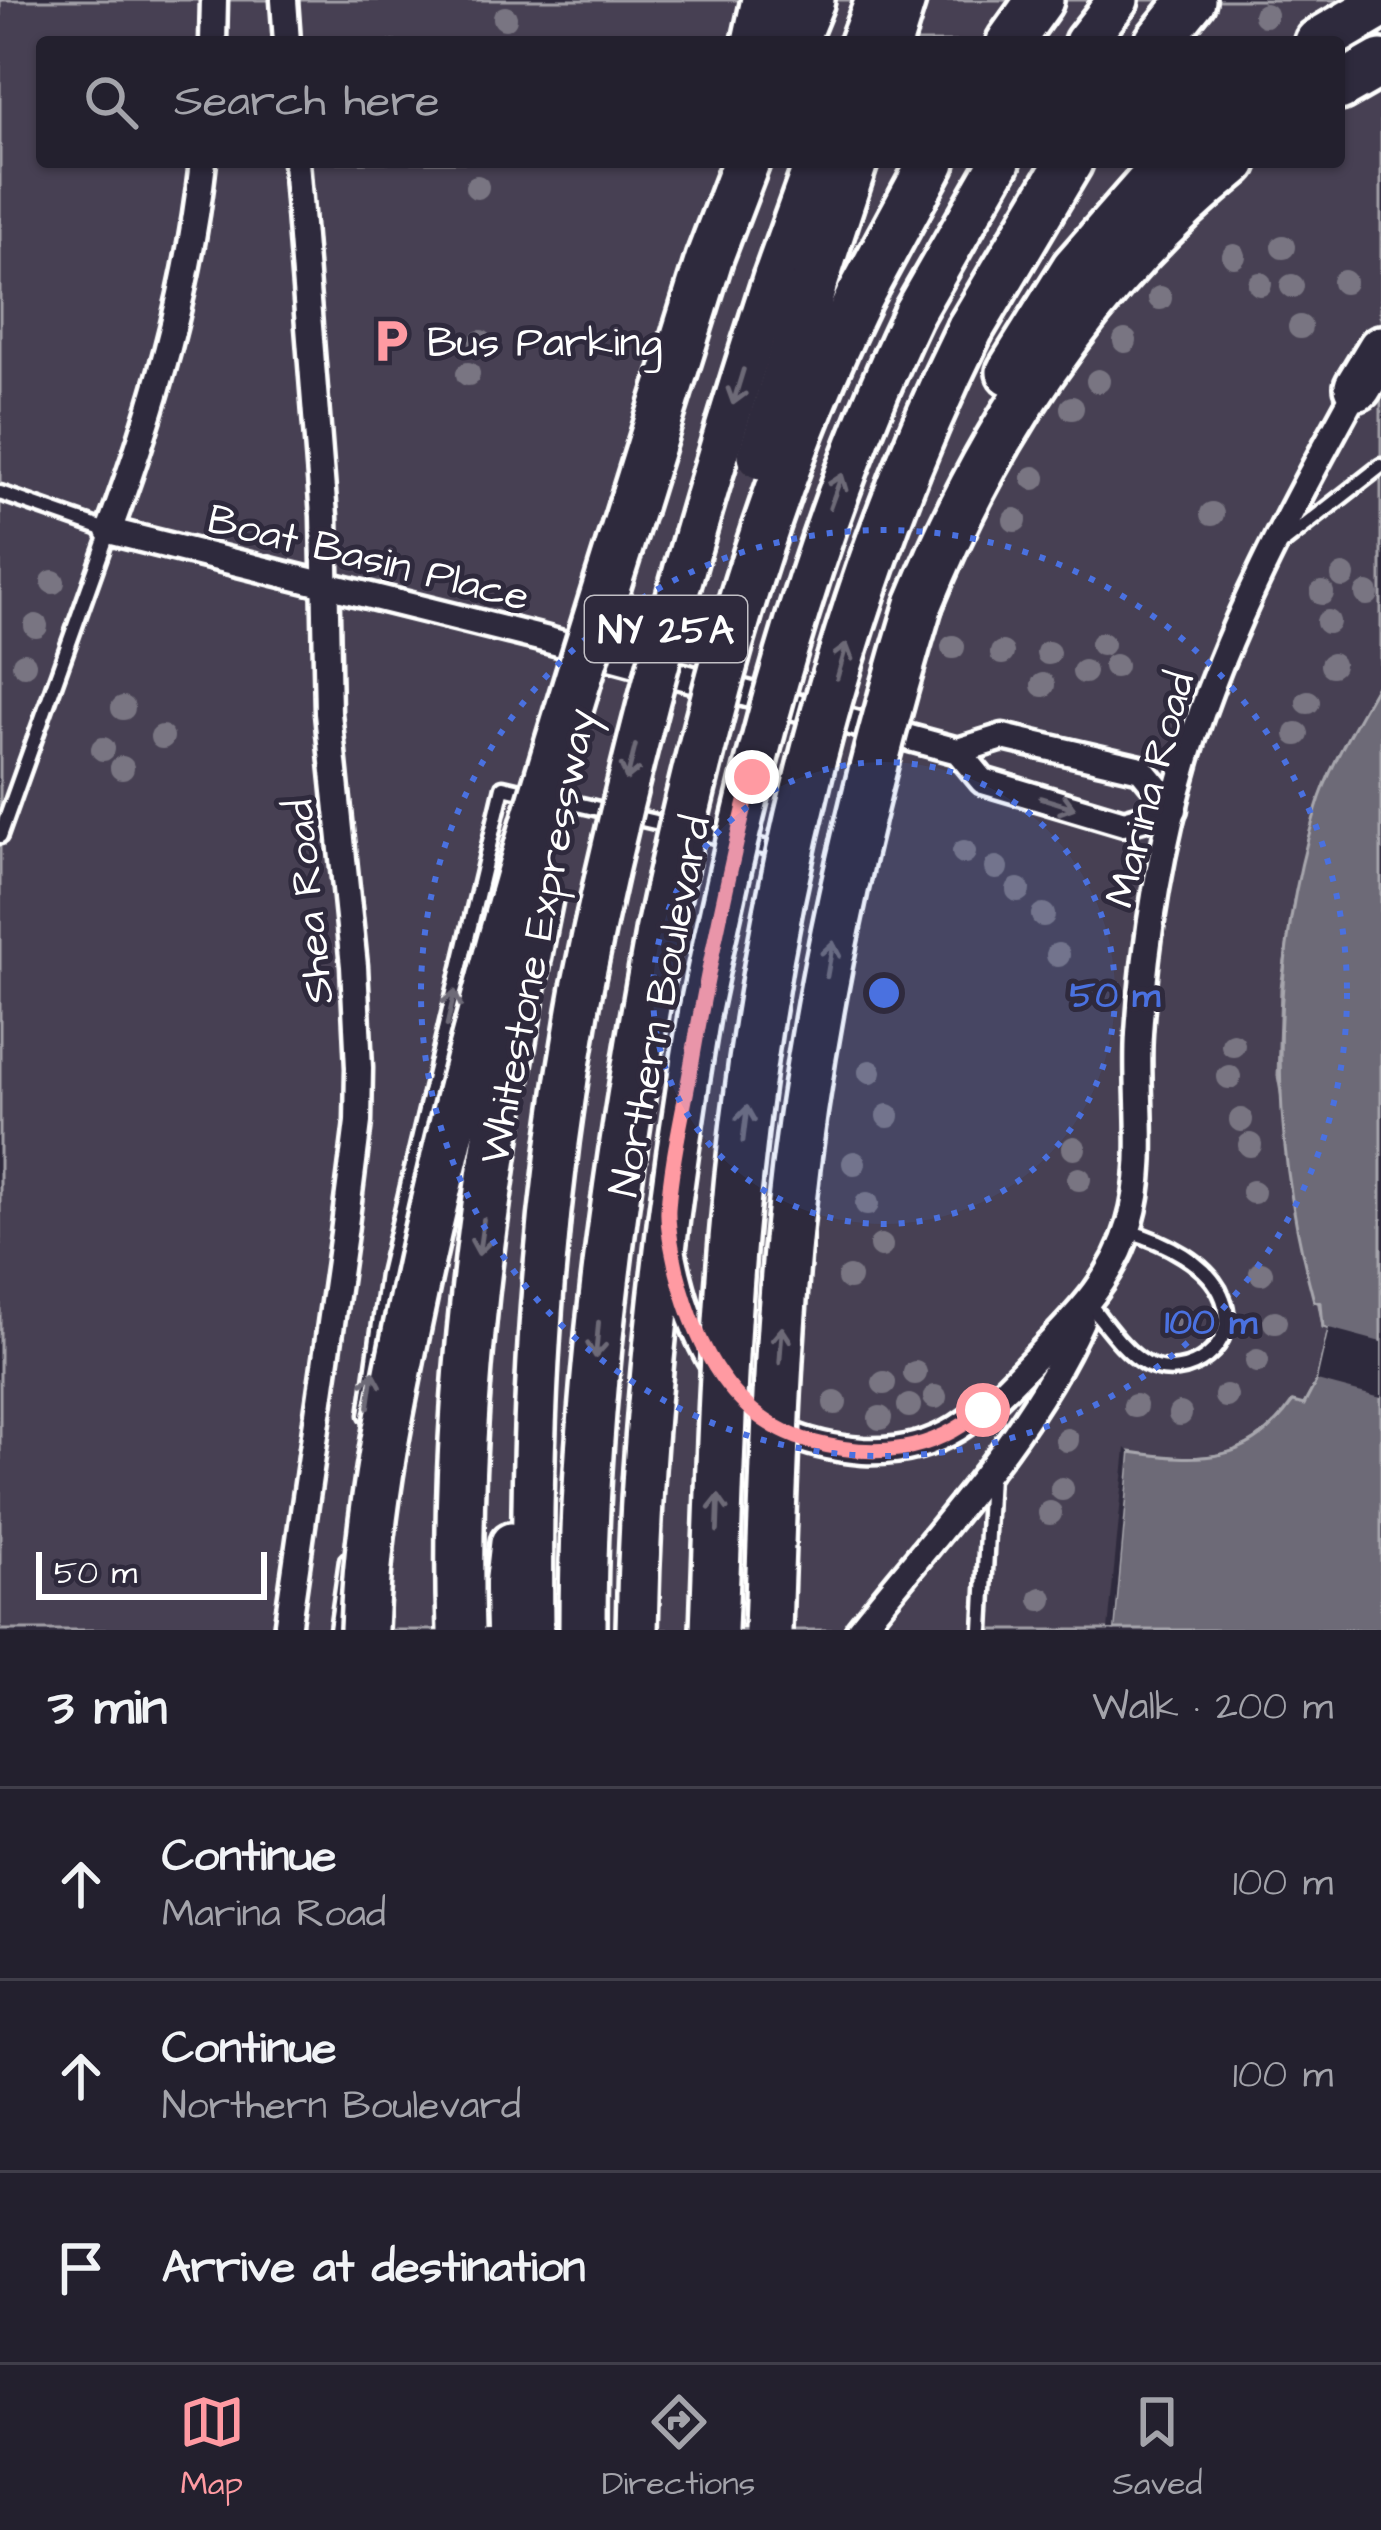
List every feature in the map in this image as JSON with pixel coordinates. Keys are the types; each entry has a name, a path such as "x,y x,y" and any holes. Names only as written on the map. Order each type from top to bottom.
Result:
{"highway":[{"path":"757,36 765,0"},
{"path":"796,36 811,0"},
{"path":"891,36 902,0"},
{"path":"1014,36 1040,0"},
{"path":"1163,36 1192,0"},
{"path":"1328,36 1381,5"},
{"path":"1345,84 1381,63"},
{"path":"710,259 729,168"},
{"path":"710,259 744,168"},
{"path":"583,1630 588,1449 598,1325 675,822 711,638 749,494 794,282 851,168"},
{"path":"659,934 706,732 792,446 858,299 929,168"},
{"path":"714,1630 733,1238 753,1069 782,899 825,721 867,578 907,469 970,329 1065,168"},
{"path":"768,1630 784,1301 807,1088 848,867 919,604 1090,248 1163,168"},
{"path":"1040,348 1227,168"},
{"name":"Whitestone Expressway","path":"461,1630 465,1390 500,1110 573,733 632,506 710,259"},
{"path":"364,1630 374,1507 393,1395 466,1064 541,795 632,506"}],"main road":[{"path":"862,36 876,0"},
{"path":"1090,36 1118,0"},
{"name":"Northern Boulevard","path":"532,1630 532,1421 544,1246 582,988 649,692 711,474 794,282 813,168"},
{"name":"Northern Boulevard","path":"637,1630 646,1402 668,1211 700,1010 742,813 796,613 850,454 913,314 997,168"},
{"path":"501,1630 544,1246"}],"street":[{"path":"212,36 214,0"},
{"path":"284,0 287,36"},
{"path":"109,531 170,345 185,286 202,168"},
{"name":"Shea Road","path":"287,1630 358,1122 359,1017 328,713 326,587 296,168"},
{"name":"Marina Road","path":"859,1630 1052,1378 1128,1231 1136,1196 1138,1056 1150,915 1174,808 1209,698 1270,555 1370,376"},
{"name":"Boat Basin Place","path":"109,531 544,639 958,751 1003,737 1141,769 1174,808 1124,823 983,781 958,751"},
{"name":"Marina Road","path":"668,1211 681,1285 717,1372 760,1418 798,1438 827,1446 902,1451 945,1436 983,1410 1089,1304"}],"lane":[{"path":"1270,555 1381,466"},
{"path":"0,493 109,531 0,836"},
{"path":"837,863 872,728"},
{"path":"364,1440 387,1274 503,788 815,858"},
{"path":"1089,1304 1131,1352 1152,1367 1174,1372 1187,1369 1210,1356 1218,1345 1226,1312 1212,1282 1166,1245 1128,1231"},
{"path":"982,1630 990,1464"},
{"path":"337,1630 350,1535"}],"shaded area":[{"path":"0,0 1381,0 1381,678 1357,722 1294,900 1281,988 1278,1076 1323,1327 1329,1328 1317,1381 1303,1406 1292,1402 1258,1438 1240,1448 1200,1457 1130,1453 1114,1630 0,1630"},
{"path":"1381,678 1381,1630 1114,1630 1130,1452 1200,1457 1240,1448 1259,1438 1293,1402 1304,1405 1317,1380 1329,1329 1323,1327 1321,1303 1314,1301 1289,1179 1282,1117 1282,994 1300,871 1316,810 1336,760"}],"pier":[{"path":"1329,1328 1381,1342 1381,1398 1317,1381"},
{"path":"1126,1448 1130,1452 1114,1630 1108,1630"}],"place":[{"name":"Bus Parking","path":"391,341"}],"route":[{"path":"752,777 700,1010 668,1211 688,1309 706,1352 732,1393 760,1418 798,1438 853,1450 902,1451 945,1436 983,1410"}]}
